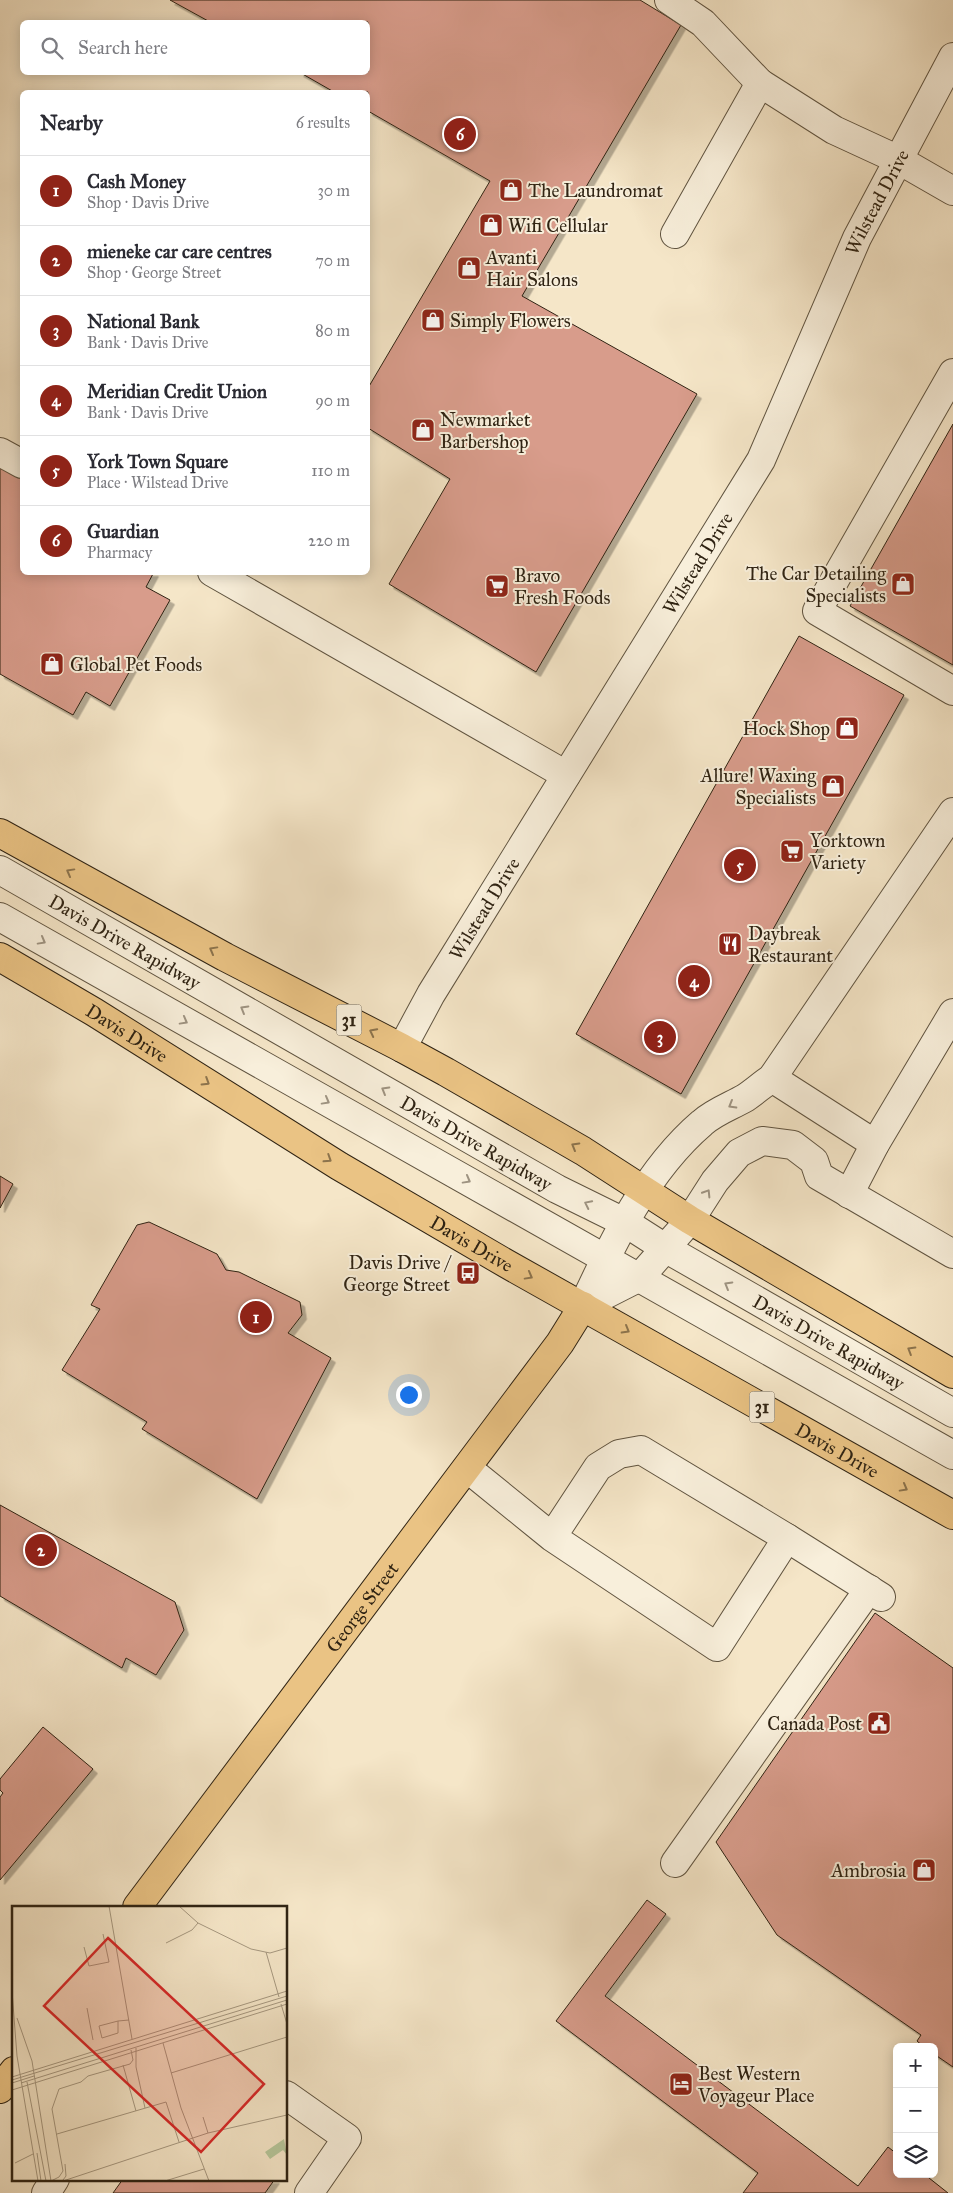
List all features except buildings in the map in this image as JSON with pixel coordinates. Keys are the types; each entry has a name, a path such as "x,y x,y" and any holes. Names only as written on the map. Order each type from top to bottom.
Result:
{"main road":[{"name":"31","path":"0,833 225,957 402,1048 583,1151 690,1220 953,1374"},
{"name":"Davis Drive","path":"0,957 94,1012 338,1166 953,1515"},
{"name":"George Street","path":"138,1906 560,1343 583,1306"},
{"path":"0,2089 12,2074"}],"street":[{"path":"669,0 704,23 760,83 834,130 899,160 953,191"},
{"name":"Wilstead Drive","path":"402,1048 431,994 761,460 857,238 953,57"},
{"path":"675,234 760,83"},
{"path":"953,373 817,611 953,691"},
{"path":"0,452 20,463"},
{"path":"217,575 566,775"},
{"path":"583,1306 605,1259 644,1191 672,1153 704,1121 747,1097 772,1078 953,812"},
{"name":"Davis Drive Rapidway","path":"0,870 557,1188 626,1223 665,1248 953,1413"},
{"name":"Davis Drive Rapidway","path":"0,917 953,1455"},
{"path":"849,1194 875,1144 953,1013"},
{"path":"772,1078 875,1144"},
{"path":"583,1306 640,1277 690,1220 715,1181 739,1153 762,1140 793,1146 814,1160 819,1176 953,1254"},
{"path":"552,1537 598,1467 619,1454 641,1450 875,1593 675,1863"},
{"path":"467,1468 552,1537 716,1647 787,1538"},
{"path":"288,2096 347,2138 309,2193"},
{"path":"46,2193 54,2180"}],"place":[{"name":"Guardian","path":"460,134"},
{"name":"The Laundromat","path":"511,190"},
{"name":"Wifi Cellular","path":"491,225"},
{"name":"Avanti Hair Salons","path":"469,268"},
{"name":"Simply Flowers","path":"433,320"},
{"name":"Newmarket Barbershop","path":"423,430"},
{"name":"The Car Detailing Specialists","path":"903,584"},
{"name":"Bravo Fresh Foods","path":"497,586"},
{"name":"Global Pet Foods","path":"52,664"},
{"name":"Hock Shop","path":"847,728"},
{"name":"Allure! Waxing Specialists","path":"833,786"},
{"name":"Yorktown Variety","path":"792,851"},
{"name":"York Town Square","path":"740,865"},
{"name":"Daybreak Restaurant","path":"730,944"},
{"name":"Meridian Credit Union","path":"694,981"},
{"name":"National Bank","path":"660,1037"},
{"name":"Davis Drive / George Street","path":"468,1273"},
{"name":"Cash Money","path":"256,1317"},
{"name":"mieneke car care centres","path":"41,1550"},
{"name":"Canada Post","path":"879,1723"},
{"name":"Ambrosia","path":"924,1870"},
{"name":"Best Western Voyageur Place","path":"681,2084"}]}
